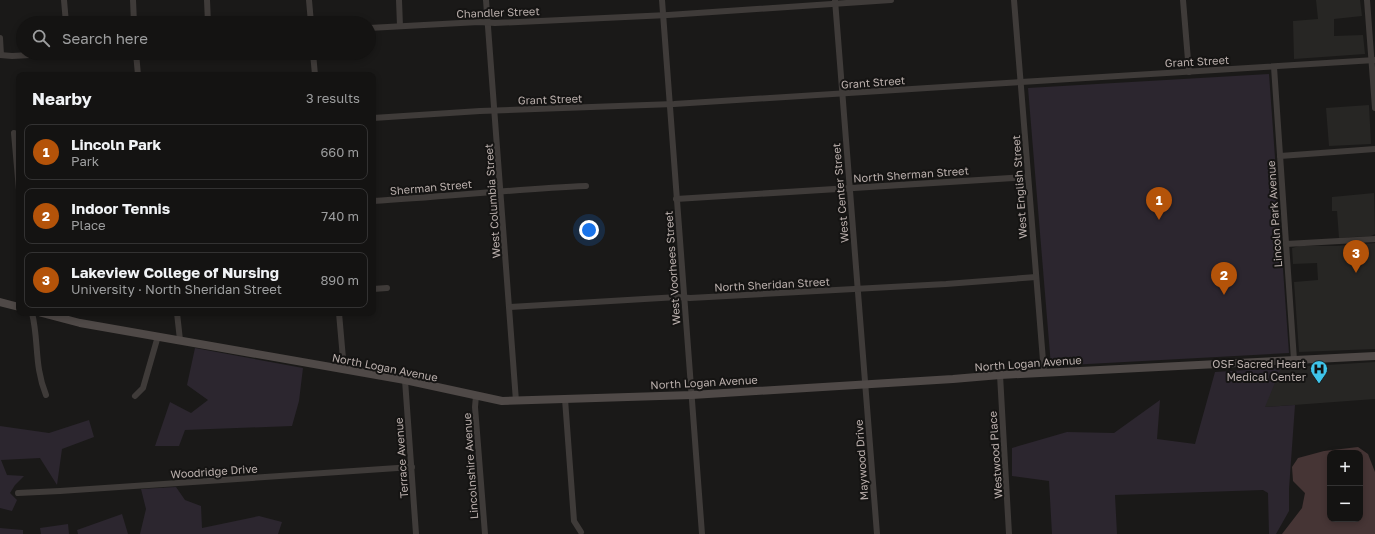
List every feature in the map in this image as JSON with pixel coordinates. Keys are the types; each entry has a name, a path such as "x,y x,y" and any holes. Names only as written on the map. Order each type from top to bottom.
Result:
{"street":[{"path":"64,0 65,16"},
{"path":"133,0 134,16"},
{"path":"207,0 208,16"},
{"path":"309,0 310,16"},
{"path":"399,0 400,26"},
{"name":"West Columbia Street","path":"486,0 516,401"},
{"name":"West Voorhees Street","path":"662,0 702,534"},
{"name":"Chandler Street","path":"376,28 664,15 835,2 891,0"},
{"name":"West English Street","path":"1014,0 1044,373"},
{"path":"1183,0 1189,72"},
{"path":"1367,0 1373,61 1375,108"},
{"name":"West Center Street","path":"835,2 866,384"},
{"path":"0,38 1,55 16,56"},
{"path":"137,60 138,72"},
{"path":"314,60 315,72"},
{"name":"Grant Street","path":"376,118 494,111 670,104 1373,61"},
{"name":"Lincoln Park Avenue","path":"1274,67 1294,360"},
{"path":"14,133 16,156"},
{"path":"1280,156 1375,150"},
{"name":"North Sherman Street","path":"676,199 1028,177"},
{"name":"Sherman Street","path":"376,201 586,186"},
{"path":"1286,244 1375,239"},
{"name":"North Sheridan Street","path":"510,307 678,297 690,298 1036,277"},
{"path":"376,289 387,288"},
{"path":"0,302 16,306"},
{"path":"32,316 38,370 41,384 46,396"},
{"name":"North Logan Avenue","path":"53,316 80,323 405,380 502,401 692,395 1000,375 1375,356"},
{"path":"178,316 180,340"},
{"path":"339,316 344,370"},
{"path":"135,396 143,388 158,336"},
{"name":"Westwood Place","path":"1000,375 1010,534"},
{"name":"Terrace Avenue","path":"405,380 416,534"},
{"name":"Maywood Drive","path":"866,384 877,534"},
{"name":"Lincolnshire Avenue","path":"476,396 475,407 485,534"},
{"path":"565,399 574,521 581,532"},
{"name":"Woodridge Drive","path":"18,493 68,491 412,467"}],"shaded area":[{"path":"1316,0 1360,0 1362,16 1334,19 1334,36 1363,35 1365,54 1294,59 1293,21 1318,19"},
{"path":"1269,74 1289,353 1051,366 1028,88"},
{"path":"1369,105 1371,144 1329,146 1326,108"},
{"path":"1374,193 1375,234 1371,236 1339,238 1337,211 1332,211 1332,197"},
{"path":"1375,243 1375,349 1299,352 1294,282 1318,280 1317,263 1293,264 1292,248 1299,246 1336,246"},
{"path":"195,348 303,368 299,401 292,426 185,430 179,446 155,446 170,402 191,413 208,400 187,385"},
{"name":"OSF Sacred Heart Medical Center","path":"1375,362 1375,399 1265,407 1262,369"},
{"path":"1281,368 1265,407 1295,405 1289,489 1289,511 1276,534 1269,534 1268,493 1263,490 1115,495 1117,534 1052,534 1049,481 1012,476 1012,448 1067,432 1114,433 1160,400 1157,439 1195,444 1215,372"},
{"path":"89,420 94,437 62,449 57,485 40,458 1,460 7,475 24,476 15,485 10,493 17,500 12,511 0,508 0,426 49,433"},
{"path":"1358,447 1362,450 1332,450"},
{"path":"1363,450 1368,454 1375,472 1375,534 1282,534 1302,508 1305,493 1293,481 1292,467 1298,458 1327,451 1327,522 1363,522"},
{"path":"176,487 185,500 201,506 202,528 259,516 282,522 278,534 140,534 146,509 141,489"},
{"path":"122,514 128,534 78,534 77,530"},
{"path":"68,524 69,534 41,534 40,528"},
{"path":"0,528 23,530 23,534 0,534"}],"place":[{"name":"Lincoln Park","path":"1159,220"},
{"name":"Lakeview College of Nursing","path":"1356,273"},
{"name":"Indoor Tennis","path":"1224,295"},
{"name":"OSF Sacred Heart Medical Center","path":"1319,384"}]}
